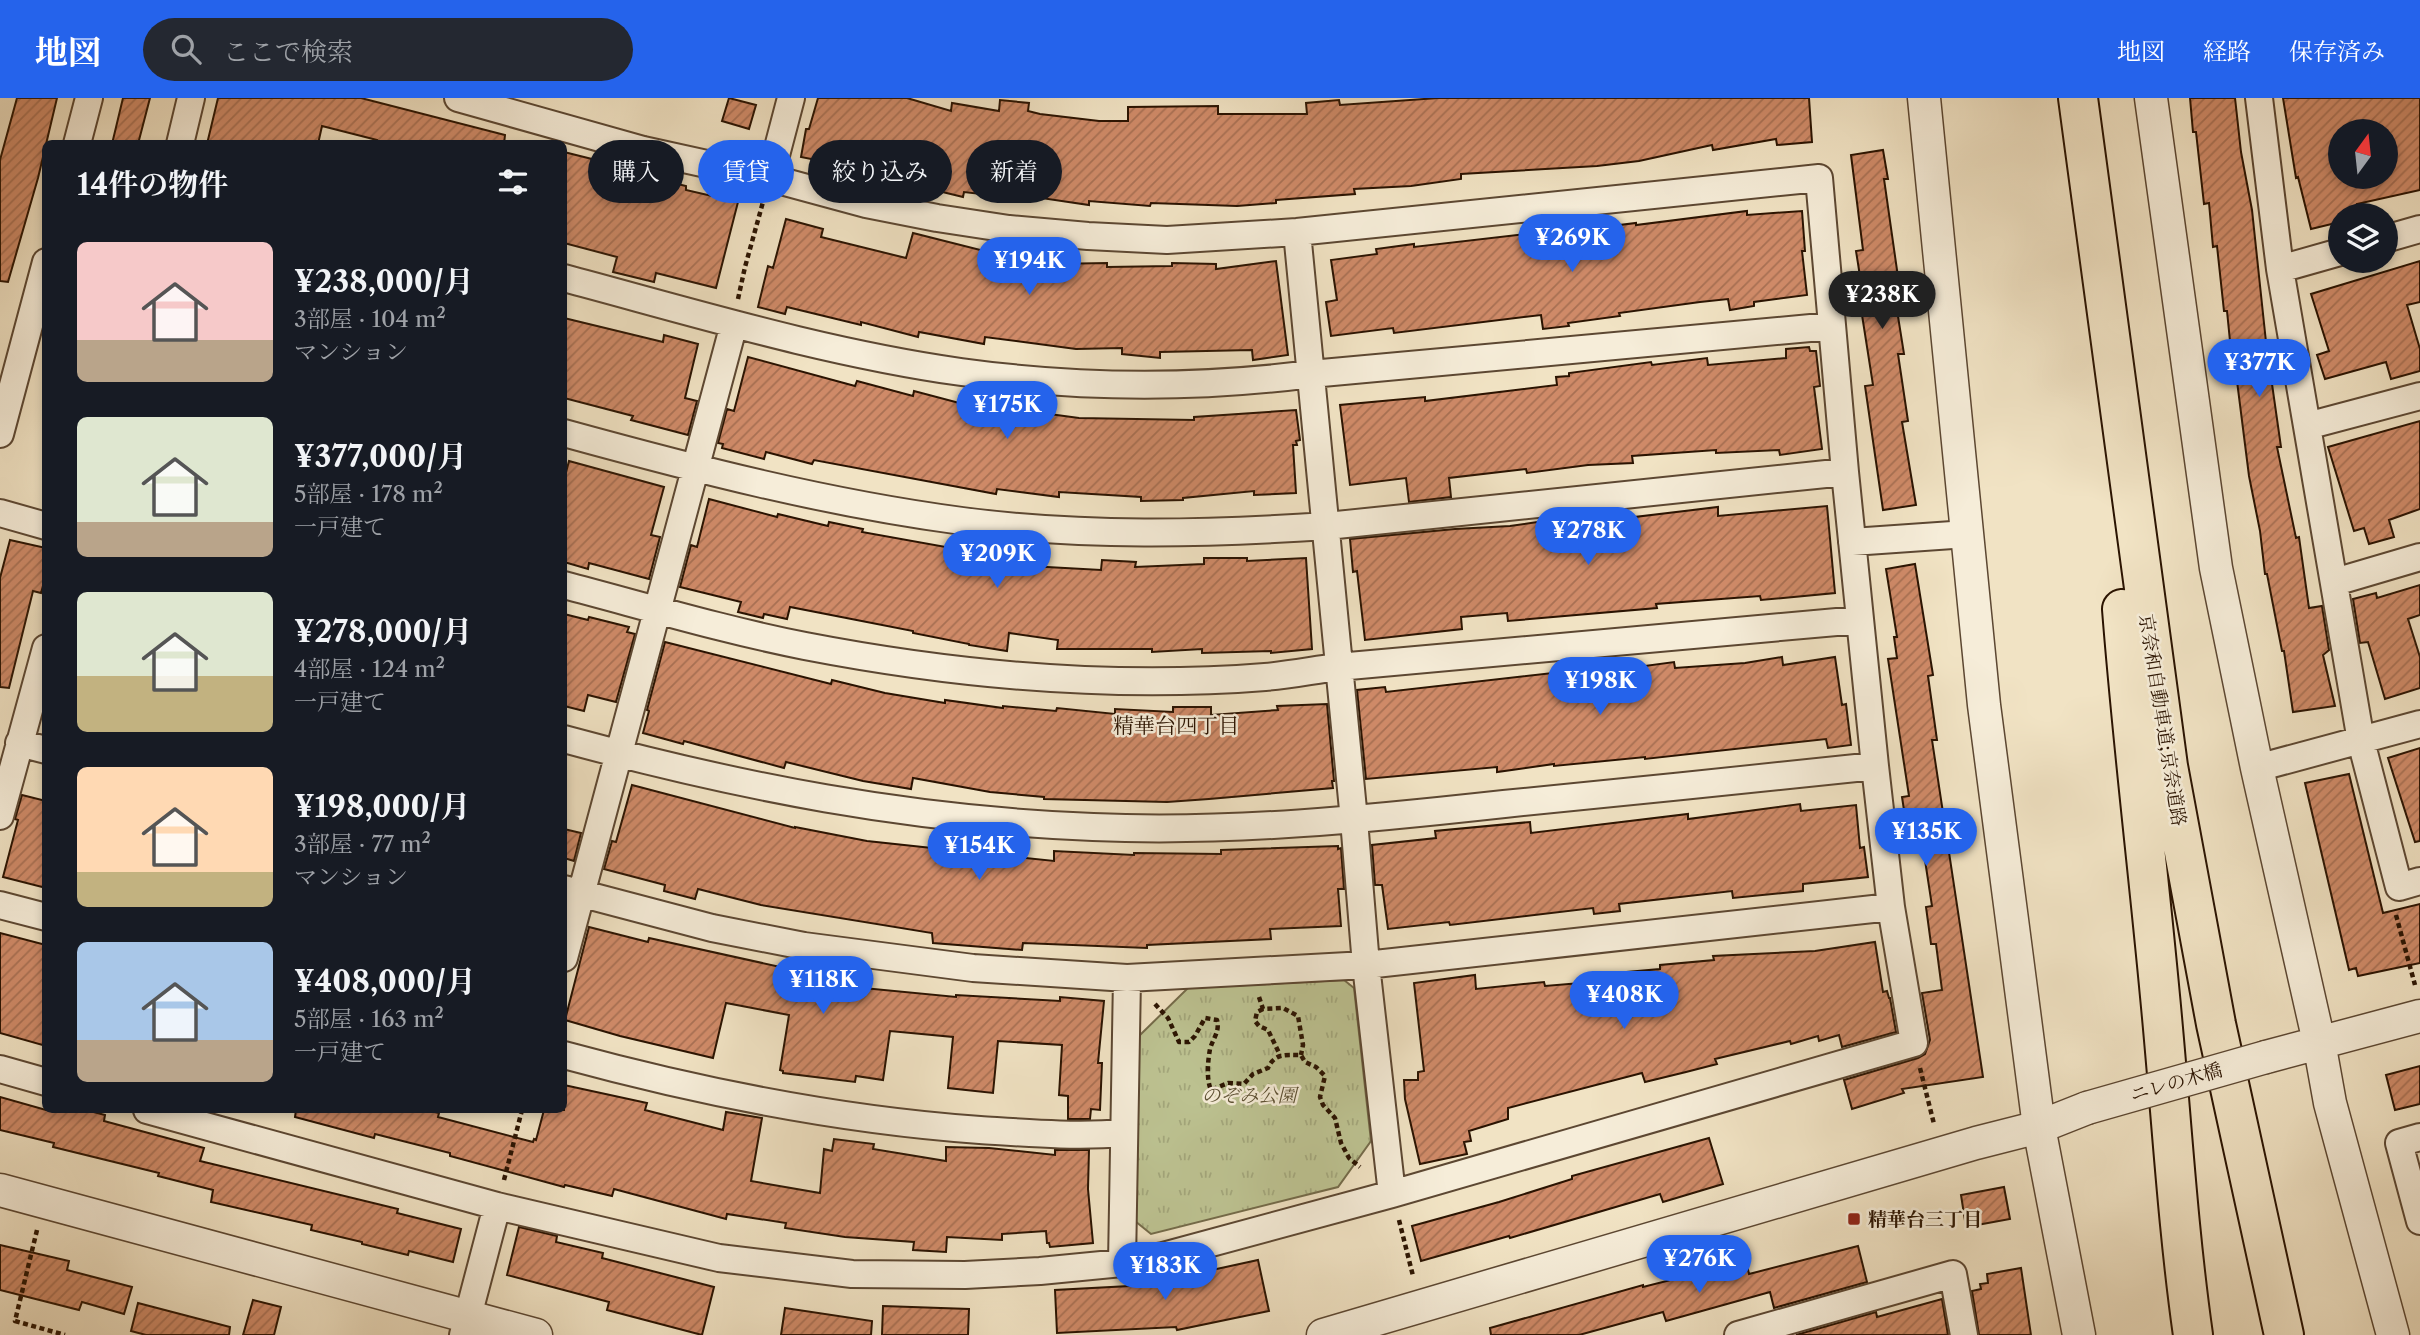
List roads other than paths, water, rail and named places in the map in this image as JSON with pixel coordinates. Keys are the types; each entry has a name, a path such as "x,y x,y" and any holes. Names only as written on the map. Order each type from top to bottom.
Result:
{"highway":[{"name":"京奈和自動車道;京奈道路","path":"2057,98 2120,588 2179,943 2260,1335"},
{"name":"京奈和自動車道;京奈道路","path":"2078,98 2168,766 2216,1024 2284,1335"},
{"path":"2120,588 2160,995 2182,1261 2193,1335"},
{"path":"2265,1252 2294,1335"}],"street":[{"path":"78,140 89,98"},
{"path":"181,140 191,98"},
{"path":"458,98 643,150 698,162"},
{"path":"780,140 791,98"},
{"path":"1924,98 1984,705 2039,1127 2079,1335"},
{"path":"2151,98 2216,568 2330,1103 2393,1335"},
{"path":"2259,98 2280,269 2361,741 2409,884"},
{"path":"158,1113 497,1206 719,1258 806,1270 886,1275 965,1275 1040,1271 1163,1256 1392,1194 1914,1043 1891,907 1875,766 1819,178 1297,232 1167,240 1022,230 937,218 794,184"},
{"path":"2398,235 2420,229"},
{"path":"1297,232 1327,526 1366,965 1392,1194"},
{"path":"2280,269 2328,255"},
{"path":"0,433 42,277"},
{"path":"567,279 734,324 884,359 962,372 1111,384 1251,382 1311,374 1832,326"},
{"path":"567,933 572,892 619,754 734,324"},
{"path":"2307,426 2420,396"},
{"path":"567,434 696,470 805,495 964,522 1045,529 1186,533 1327,526 1845,472"},
{"path":"0,513 42,525"},
{"path":"1852,542 1967,534"},
{"path":"2335,582 2420,557"},
{"path":"567,586 736,631 887,660 1015,675 1154,680 1265,677 1338,667 1860,620"},
{"path":"0,816 42,662"},
{"path":"2257,768 2420,724"},
{"path":"567,740 729,781 806,797 961,819 1164,829 1354,820 1875,766"},
{"path":"19,743 42,749"},
{"path":"572,892 712,928 804,946 973,968 1128,978 1366,965 1891,907"},
{"path":"0,905 42,917"},
{"path":"1122,1263 1128,978"},
{"name":"ニレの木橋","path":"1323,1335 1965,1146 2039,1127 2087,1108 2420,1016"},
{"path":"567,1056 641,1076 765,1103 853,1116 942,1127 1019,1132 1097,1135 1123,1133"},
{"path":"0,1069 42,1081"},
{"path":"2420,1137 2399,1143 2420,1221"},
{"path":"0,1190 466,1326 536,1335"},
{"path":"466,1326 497,1206"},
{"path":"1738,1335 1953,1274 1965,1335"}],"place":[{"name":"精華台三丁目","path":"1854,1219"}],"district":[{"name":"精華台四丁目","path":"1176,726"}],"park label":[{"name":"のぞみ公園","path":"1249,1095"}]}
